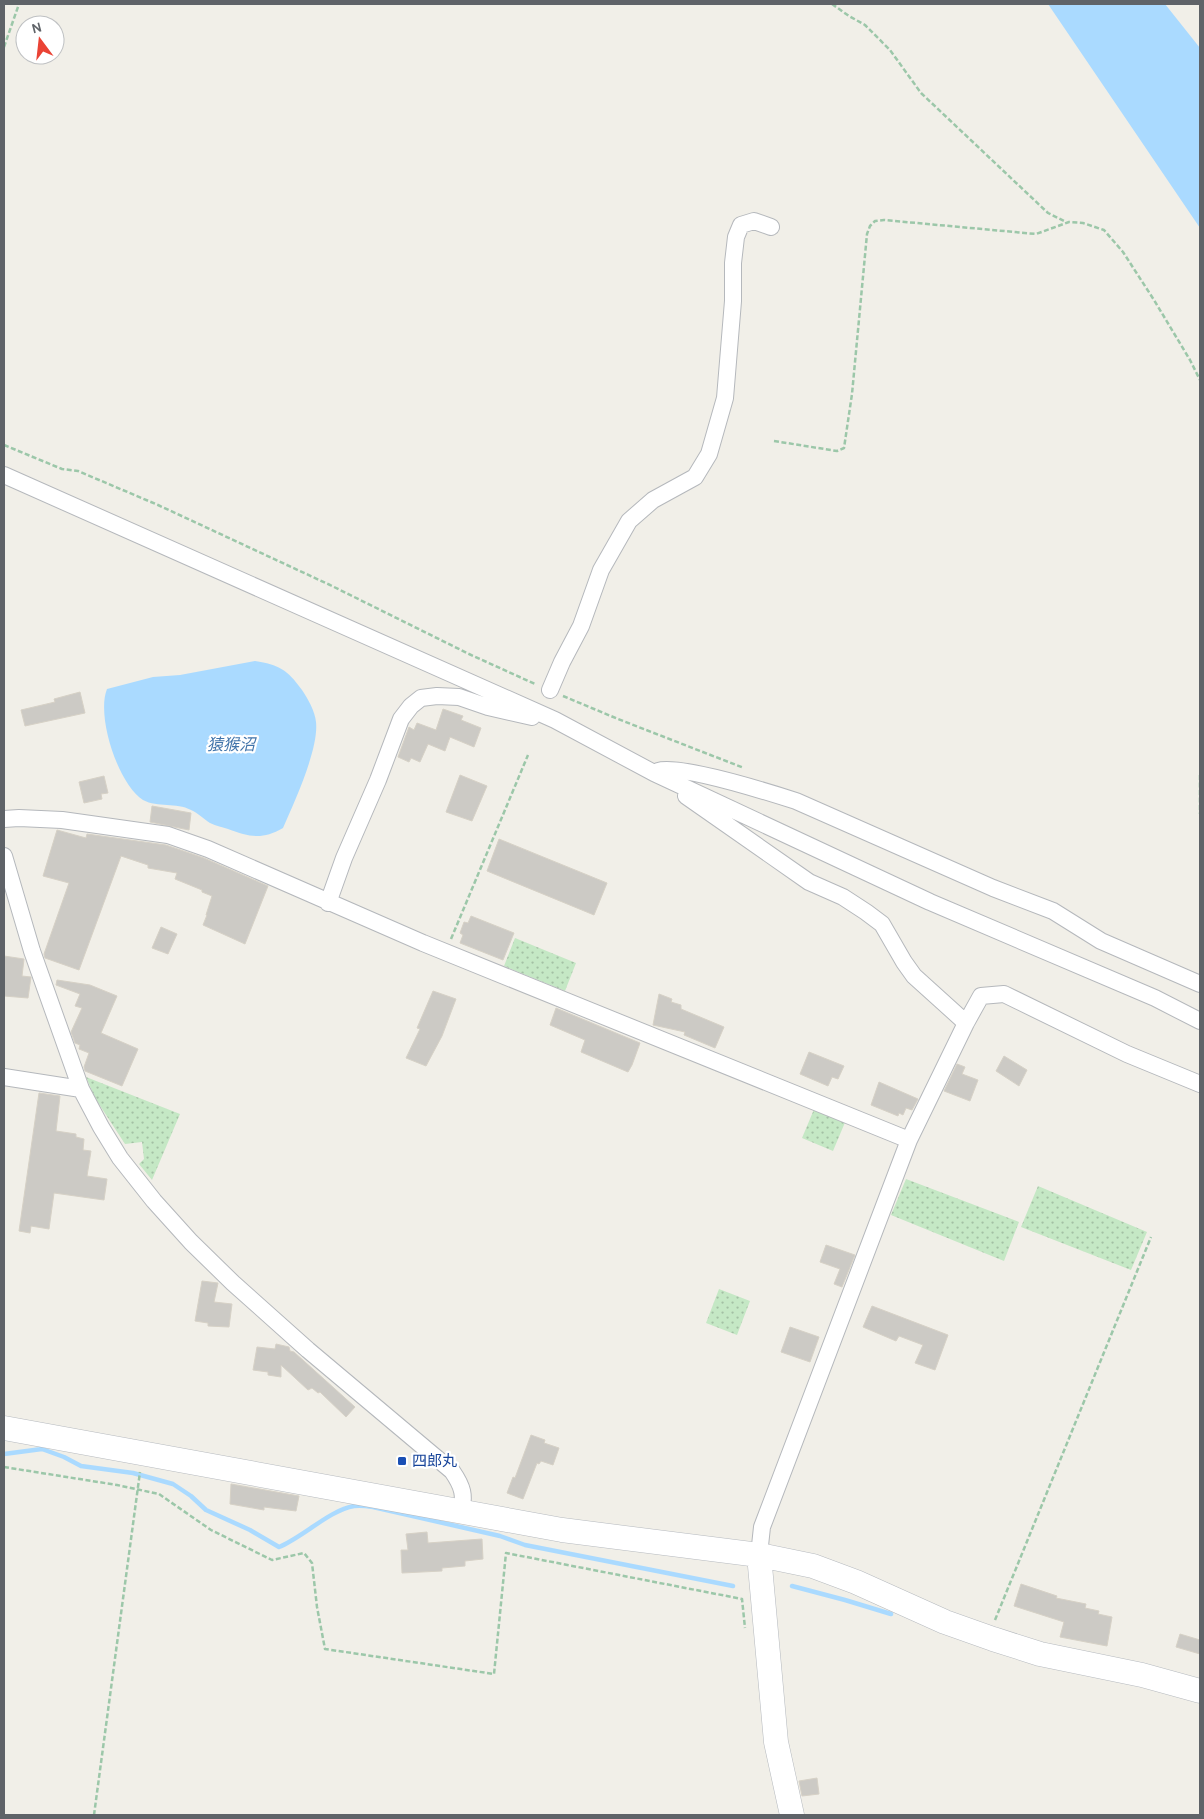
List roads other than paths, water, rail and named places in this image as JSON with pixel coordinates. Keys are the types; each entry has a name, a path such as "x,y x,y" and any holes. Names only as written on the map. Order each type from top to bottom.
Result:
{"street":[{"path":"550,690 581,626 601,570 629,521 653,500 695,477 709,454 725,398 736,236 741,225 754,221 771,227"},
{"path":"4,476 538,713 654,773 930,902 1155,998 1200,1021"},
{"path":"328,903 344,858 378,780 401,719 410,706 421,698 437,696 459,697 510,713 535,718 538,713"},
{"path":"654,773 663,770 692,774 796,801 993,888 1054,911 1101,941 1200,984"},
{"path":"654,773 724,824 810,882 843,897 882,924 914,976 966,1023"},
{"path":"4,819 62,820 168,835 208,850 445,952 909,1140"},
{"path":"4,856 35,960 81,1089 120,1158 154,1201 191,1242 233,1283 308,1350 452,1471 460,1482 464,1496 461,1513"},
{"path":"792,1815 776,1742 759,1555 762,1527 909,1140 981,996 1004,994 1127,1054 1200,1084"},
{"path":"4,1077 81,1089"},
{"path":"4,1428 461,1513 562,1530 759,1555 813,1566 856,1582 945,1622 1040,1654 1142,1675 1200,1691"}],"water":[{"path":"1048,4 1165,4 1200,48 1200,228"},
{"name":"猿猴沼","path":"255,661 276,666 292,677 307,697 313,709 316,722 314,746 310,761 283,828 262,836 250,835 212,824 196,813 179,806 155,804 143,800 125,780 112,749 104,715 104,701 107,689 153,677 180,675"}],"waterway":[{"path":"4,1454 42,1449 81,1466 133,1473 173,1484 191,1496 206,1510 250,1530 279,1547 345,1508 364,1506 500,1536 525,1545 733,1586"},
{"path":"792,1586 891,1614"}],"place":[{"name":"四郎丸","path":"402,1461"}]}
